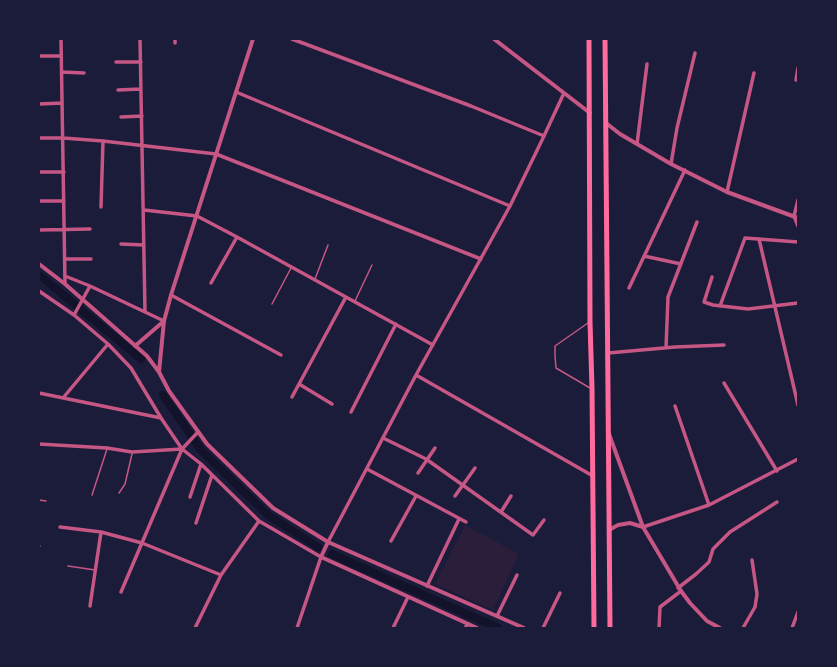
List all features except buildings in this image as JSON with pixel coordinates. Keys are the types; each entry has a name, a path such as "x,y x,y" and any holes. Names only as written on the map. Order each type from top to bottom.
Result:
{"main road":[{"path":"589,39 590,322 594,628"},
{"path":"605,39 610,628"}],"street":[{"path":"61,39 65,284"},
{"path":"140,39 146,312"},
{"path":"159,372 164,321 171,295 253,39"},
{"path":"292,39 472,106 544,136"},
{"path":"494,39 590,113"},
{"path":"671,164 677,128 695,53"},
{"path":"39,56 61,56"},
{"path":"116,62 141,62"},
{"path":"637,144 647,64"},
{"path":"796,80 798,68"},
{"path":"62,72 84,73"},
{"path":"727,192 754,73"},
{"path":"118,90 141,89"},
{"path":"236,92 510,206"},
{"path":"297,628 321,557 328,542 416,375 510,206 564,93"},
{"path":"39,104 62,103"},
{"path":"121,117 142,116"},
{"path":"606,123 620,134 671,164 727,192 796,217"},
{"path":"39,138 103,141 216,154 481,259"},
{"path":"102,207 103,141"},
{"path":"629,288 685,170"},
{"path":"39,172 64,172"},
{"path":"798,200 796,217 798,226"},
{"path":"39,201 64,201"},
{"path":"144,210 197,216 237,236 433,345"},
{"path":"666,348 668,297 697,222"},
{"path":"39,230 90,229"},
{"path":"211,283 237,236"},
{"path":"720,306 745,238 798,242"},
{"path":"759,239 798,405"},
{"path":"121,244 144,245"},
{"path":"644,256 681,264"},
{"path":"65,259 91,259"},
{"path":"39,264 65,284 147,356 159,372 196,434 273,508 328,542 524,628"},
{"path":"65,276 90,286 164,321"},
{"path":"712,277 704,302 720,306 748,309 798,303"},
{"path":"74,315 90,286"},
{"path":"39,291 74,315 108,344 131,368 161,418 182,449 201,464 259,521 321,557 467,626 477,628"},
{"path":"171,295 281,356"},
{"path":"292,398 346,297"},
{"path":"136,346 164,321"},
{"path":"350,412 396,324"},
{"path":"63,398 108,344"},
{"path":"608,353 724,345"},
{"path":"416,375 593,476"},
{"path":"724,383 777,471"},
{"path":"299,384 332,404"},
{"path":"39,393 161,418"},
{"path":"675,406 709,505"},
{"path":"608,432 643,527 680,590 690,603 708,621 720,628"},
{"path":"121,592 182,449 196,434"},
{"path":"383,438 426,459 533,534 544,520"},
{"path":"39,444 107,448 132,452 182,449"},
{"path":"418,473 426,459 435,448"},
{"path":"609,530 618,525 630,523 643,527 709,505 798,459"},
{"path":"190,497 201,464"},
{"path":"455,496 475,468"},
{"path":"367,469 466,522"},
{"path":"196,523 212,475"},
{"path":"391,541 416,496"},
{"path":"501,512 511,496"},
{"path":"659,628 660,607 709,562 713,549 730,532 777,502"},
{"path":"427,586 459,518"},
{"path":"195,628 221,575 259,521"},
{"path":"60,527 101,532 142,543 221,575"},
{"path":"90,606 101,532"},
{"path":"743,628 755,607 757,594 752,560"},
{"path":"497,616 517,575"},
{"path":"543,628 560,593"},
{"path":"392,628 408,597"},
{"path":"792,628 798,612"}],"lane":[{"path":"315,280 328,245"},
{"path":"355,302 372,265"},
{"path":"272,304 292,267"},
{"path":"590,322 555,346 555,356 556,368 592,388"},
{"path":"92,495 107,448"},
{"path":"119,493 125,484 132,452"},
{"path":"39,500 46,501"},
{"path":"68,566 96,570"}],"shaded area":[{"path":"465,525 519,554 493,610 435,584"}],"waterway":[{"path":"39,275 141,359"},
{"path":"163,395 201,450 268,515 318,547"},
{"path":"332,554 498,628"}]}
